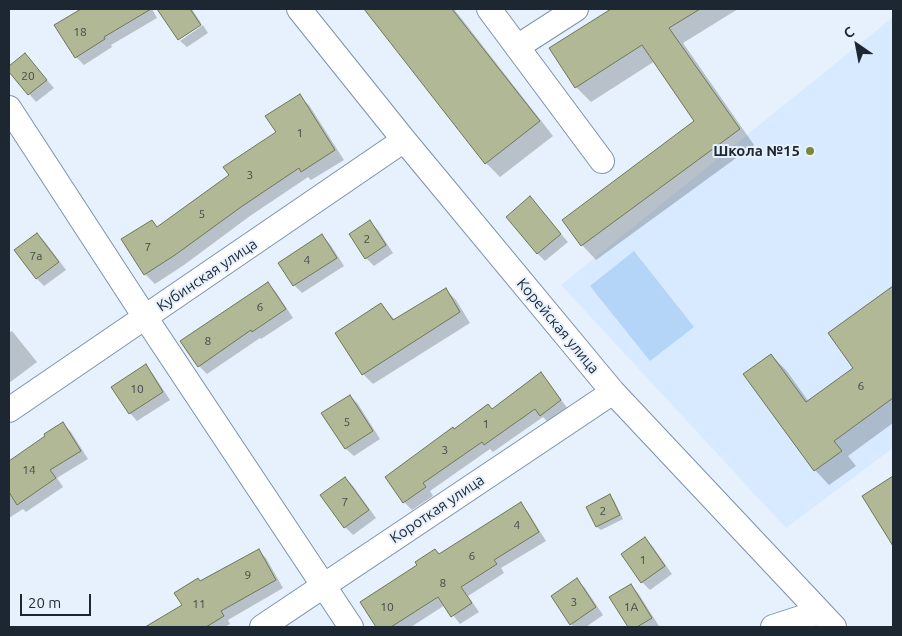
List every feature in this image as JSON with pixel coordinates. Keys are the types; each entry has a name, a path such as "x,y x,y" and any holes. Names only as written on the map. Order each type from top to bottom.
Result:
{"street":[{"name":"Корейская улица","path":"299,9 404,140 613,392 827,620"},
{"path":"489,9 602,162"},
{"path":"517,47 576,9"},
{"path":"9,108 351,627"},
{"name":"Кубинская улица","path":"9,410 404,140"},
{"name":"Короткая улица","path":"262,627 613,392"},
{"path":"773,627 827,620"}],"shaded area":[{"name":"Школа №15","path":"893,17 893,448 786,528 561,285"},
{"path":"634,251 694,327 650,361 590,286"}],"building":[{"path":"81,9 151,9 104,37 105,39 75,58 54,25"},
{"path":"157,9 190,9 201,25 178,40"},
{"path":"364,9 452,9 540,121 485,164"},
{"path":"611,9 700,9 669,28 740,129 581,246 562,220 694,121 642,45 575,88 549,48"},
{"path":"25,53 47,80 28,95 9,72 9,66"},
{"path":"300,94 335,150 301,172 299,168 144,275 121,239 152,220 157,227 229,175 223,167 276,132 265,116"},
{"path":"530,196 561,234 537,254 506,217"},
{"path":"370,220 386,245 365,259 349,234"},
{"path":"37,233 59,262 36,279 14,250"},
{"path":"322,234 337,258 293,286 278,263"},
{"path":"268,282 286,309 252,332 251,330 198,367 180,341"},
{"path":"893,286 893,398 834,441 842,451 814,471 743,374 771,354 806,402 853,368 828,333"},
{"path":"446,288 460,312 362,375 335,333 381,303 393,320"},
{"path":"146,364 163,392 129,414 111,387"},
{"path":"541,372 561,400 540,416 535,409 484,445 482,442 423,483 426,487 403,503 385,477 453,427 454,429 488,404 492,409"},
{"path":"350,395 373,431 345,449 321,413"},
{"path":"63,422 81,451 50,470 56,478 17,505 9,492 9,461"},
{"path":"893,476 893,546 862,496"},
{"path":"345,477 369,510 344,528 320,495"},
{"path":"610,494 620,515 596,527 586,507"},
{"path":"521,502 539,532 494,560 497,564 461,587 472,603 451,617 438,597 391,627 376,627 360,602 417,565 415,562 435,549 439,554"},
{"path":"645,537 665,566 641,583 621,554"},
{"path":"259,549 276,580 221,611 224,616 206,627 145,627 182,605 174,593 198,578 200,581"},
{"path":"577,578 596,607 570,625 551,596"},
{"path":"631,584 652,618 637,627 628,627 609,597"}],"place":[{"name":"Школа №15","path":"810,151"}]}
